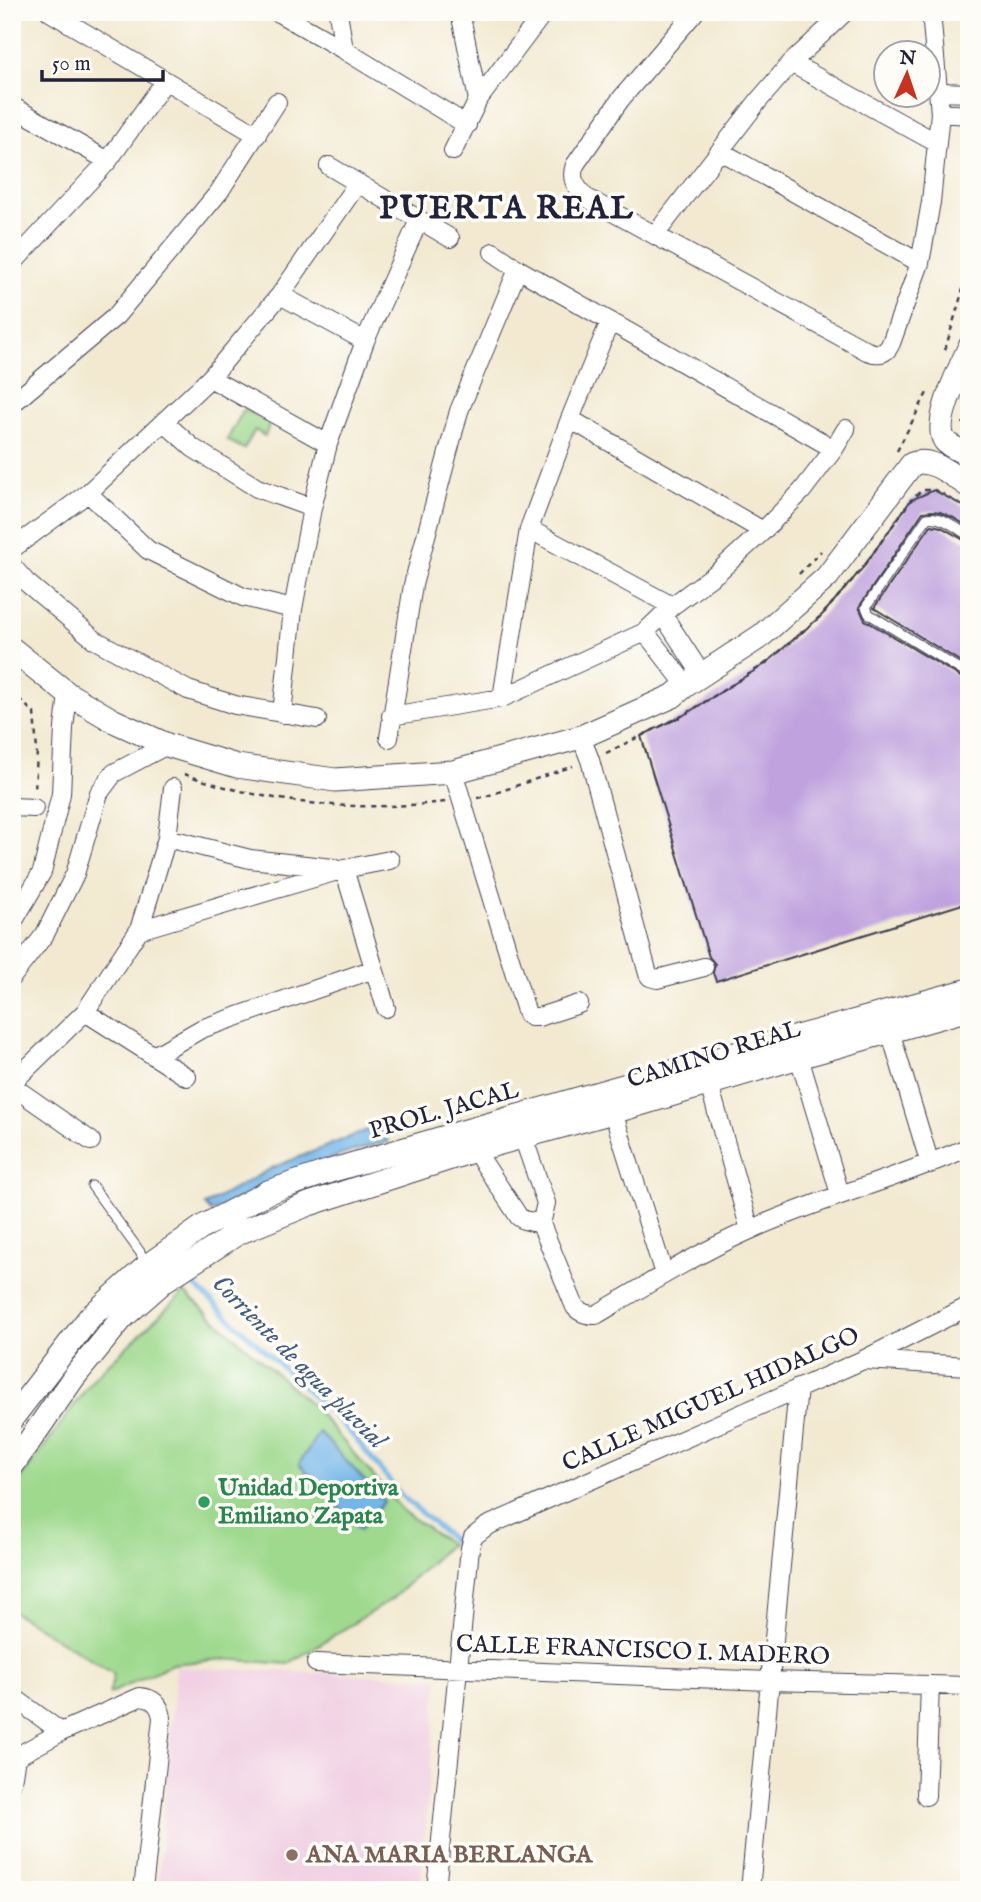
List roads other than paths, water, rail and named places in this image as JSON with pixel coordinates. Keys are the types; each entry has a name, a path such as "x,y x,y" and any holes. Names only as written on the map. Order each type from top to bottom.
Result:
{"street":[{"path":"50,12 257,135"},
{"path":"277,12 467,125"},
{"path":"338,12 344,50"},
{"path":"460,12 478,100"},
{"path":"453,151 478,100 544,12"},
{"path":"695,12 620,100 575,164 572,172 577,189 584,197 874,354 888,351 920,263 931,202 940,108"},
{"path":"655,235 759,100 791,63 845,12"},
{"path":"931,12 934,38"},
{"path":"791,63 937,143"},
{"path":"16,254 108,161 165,81"},
{"path":"942,92 969,93"},
{"path":"12,404 116,316 219,192 277,102"},
{"path":"12,106 108,161"},
{"path":"940,114 969,116"},
{"path":"720,151 920,263"},
{"path":"329,166 450,237"},
{"path":"12,549 88,492 210,378 280,295 357,184"},
{"path":"282,714 293,609 312,508 328,444 365,341 419,220"},
{"path":"493,252 518,269 834,449"},
{"path":"389,738 413,585 459,411 518,269"},
{"path":"280,295 365,341"},
{"path":"502,698 529,529 610,321"},
{"path":"969,348 941,422 941,430 947,443 969,455"},
{"path":"210,378 328,444"},
{"path":"570,419 763,531"},
{"path":"164,422 193,448 257,488 312,508"},
{"path":"391,716 502,698 645,632 667,610 718,572 763,531 802,491 846,429"},
{"path":"12,649 68,694 114,721 167,745 237,766 335,780 453,772 581,737 673,696 689,673 761,636 827,577 912,464 924,461 969,486"},
{"path":"88,492 148,550 243,597 293,609"},
{"path":"529,529 667,610 689,673"},
{"path":"12,566 27,583 95,640 188,690 235,705 317,719"},
{"path":"645,632 689,673"},
{"path":"12,924 42,872 61,794 68,694"},
{"path":"581,737 590,760 648,974 657,979 704,967"},
{"path":"12,977 46,934 75,874 99,793 114,773 167,745"},
{"path":"453,772 527,1014 540,1017 579,1004"},
{"path":"91,1141 12,1085 85,1013 139,930 167,838 175,780"},
{"path":"12,807 34,808"},
{"path":"167,838 250,859 344,869"},
{"path":"139,930 344,869 390,860"},
{"path":"344,869 386,1008"},
{"path":"154,1056 201,1029 374,969"},
{"name":"PROL. JACAL","path":"12,1466 74,1377 123,1317 165,1280 238,1233 471,1141 742,1052 969,990"},
{"name":"CAMINO REAL","path":"471,1141 523,1137 969,1009"},
{"path":"85,1013 187,1077"},
{"path":"890,1031 930,1164"},
{"path":"799,1056 840,1194"},
{"path":"709,1084 750,1230"},
{"path":"614,1112 664,1274"},
{"path":"523,1137 546,1203 541,1224 575,1307 582,1313 596,1315 664,1274 750,1230 969,1147"},
{"path":"471,1141 519,1217 541,1224"},
{"name":"PROL. JACAL","path":"14,1412 90,1317 147,1266 204,1226 268,1192 330,1171 471,1141"},
{"name":"CALLE MIGUEL HIDALGO","path":"458,1668 470,1548 473,1536 487,1526 863,1360 969,1306"},
{"path":"863,1360 969,1366"},
{"path":"750,1890 798,1388"},
{"name":"CALLE FRANCISCO I. MADERO","path":"316,1663 969,1686"},
{"path":"436,1890 458,1668"},
{"path":"926,1796 930,1685"},
{"path":"12,1696 61,1732"},
{"path":"12,1782 14,1758 61,1732 139,1697 148,1697 154,1701 160,1708 162,1718 143,1890"}],"lane":[{"path":"969,536 940,519 928,518 866,607 869,614 969,675"},
{"path":"92,1186 140,1252 147,1266"}],"water":[{"path":"380,1125 388,1142 320,1163 211,1212 205,1205 274,1167"},
{"path":"319,1432 384,1501 360,1530 299,1464"}],"waterway":[{"name":"Corriente de agua pluvial","path":"191,1270 192,1283 326,1408 353,1436 402,1496 457,1544"}],"place":[{"name":"Unidad Deportiva Emiliano Zapata","path":"204,1502"},
{"name":"ANA MARIA BERLANGA","path":"292,1855"}],"district":[{"name":"PUERTA REAL","path":"507,209"}]}
